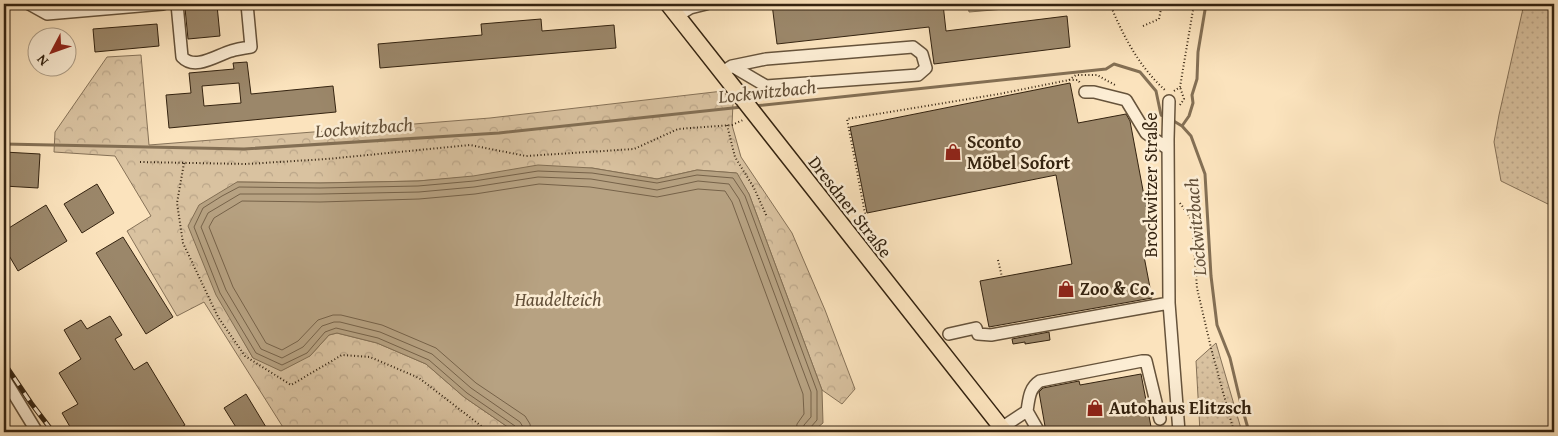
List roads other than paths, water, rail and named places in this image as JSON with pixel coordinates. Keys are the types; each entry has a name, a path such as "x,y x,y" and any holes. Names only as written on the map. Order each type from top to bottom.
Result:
{"main road":[{"name":"Dresdner Straße","path":"668,4 726,69 742,100 1003,430"}],"street":[{"path":"29,4 47,14 163,4"},
{"path":"177,4 182,57 191,62 206,61 232,50 251,47 247,4"},
{"path":"677,16 696,6 706,4"},
{"path":"913,47 922,54 926,68 918,75 766,86 726,69 766,59 913,47"},
{"path":"1085,92 1094,92 1126,100 1146,133 1168,149"},
{"name":"Brockwitzer Straße","path":"1169,97 1169,304 1179,432"},
{"path":"948,334 976,328 978,334 991,335 1169,304"},
{"path":"1003,430 1027,411 1031,391 1034,385 1040,381 1146,361 1160,420"},
{"path":"4,378 37,432"},
{"path":"1027,411 1039,432"}],"water":[{"path":"968,4 1065,4 969,12"},
{"name":"Haudelteich","path":"538,165 592,168 657,179 697,170 737,173 749,194 822,390 823,423 812,432 515,432 464,397 426,364 377,343 337,333 329,335 310,356 281,371 253,358 216,295 188,226 199,205 237,182 418,181 473,176"}],"waterway":[{"path":"1182,126 1189,116 1193,103 1192,95 1197,79 1198,52 1206,4"},
{"name":"Lockwitzbach","path":"754,106 1106,69 1114,64 1140,72 1156,91 1161,115 1166,117"},
{"name":"Lockwitzbach","path":"4,144 244,149 499,133 742,107"},
{"name":"Lockwitzbach","path":"1172,120 1182,126 1191,136 1205,174 1211,276 1217,325 1230,358 1249,432"}],"railway":[{"path":"4,363 53,432"}],"place":[{"name":"Sconto Möbel Sofort","path":"953,152"},
{"name":"Zoo & Co.","path":"1066,289"},
{"name":"Autohaus Elitzsch","path":"1095,408"}]}
